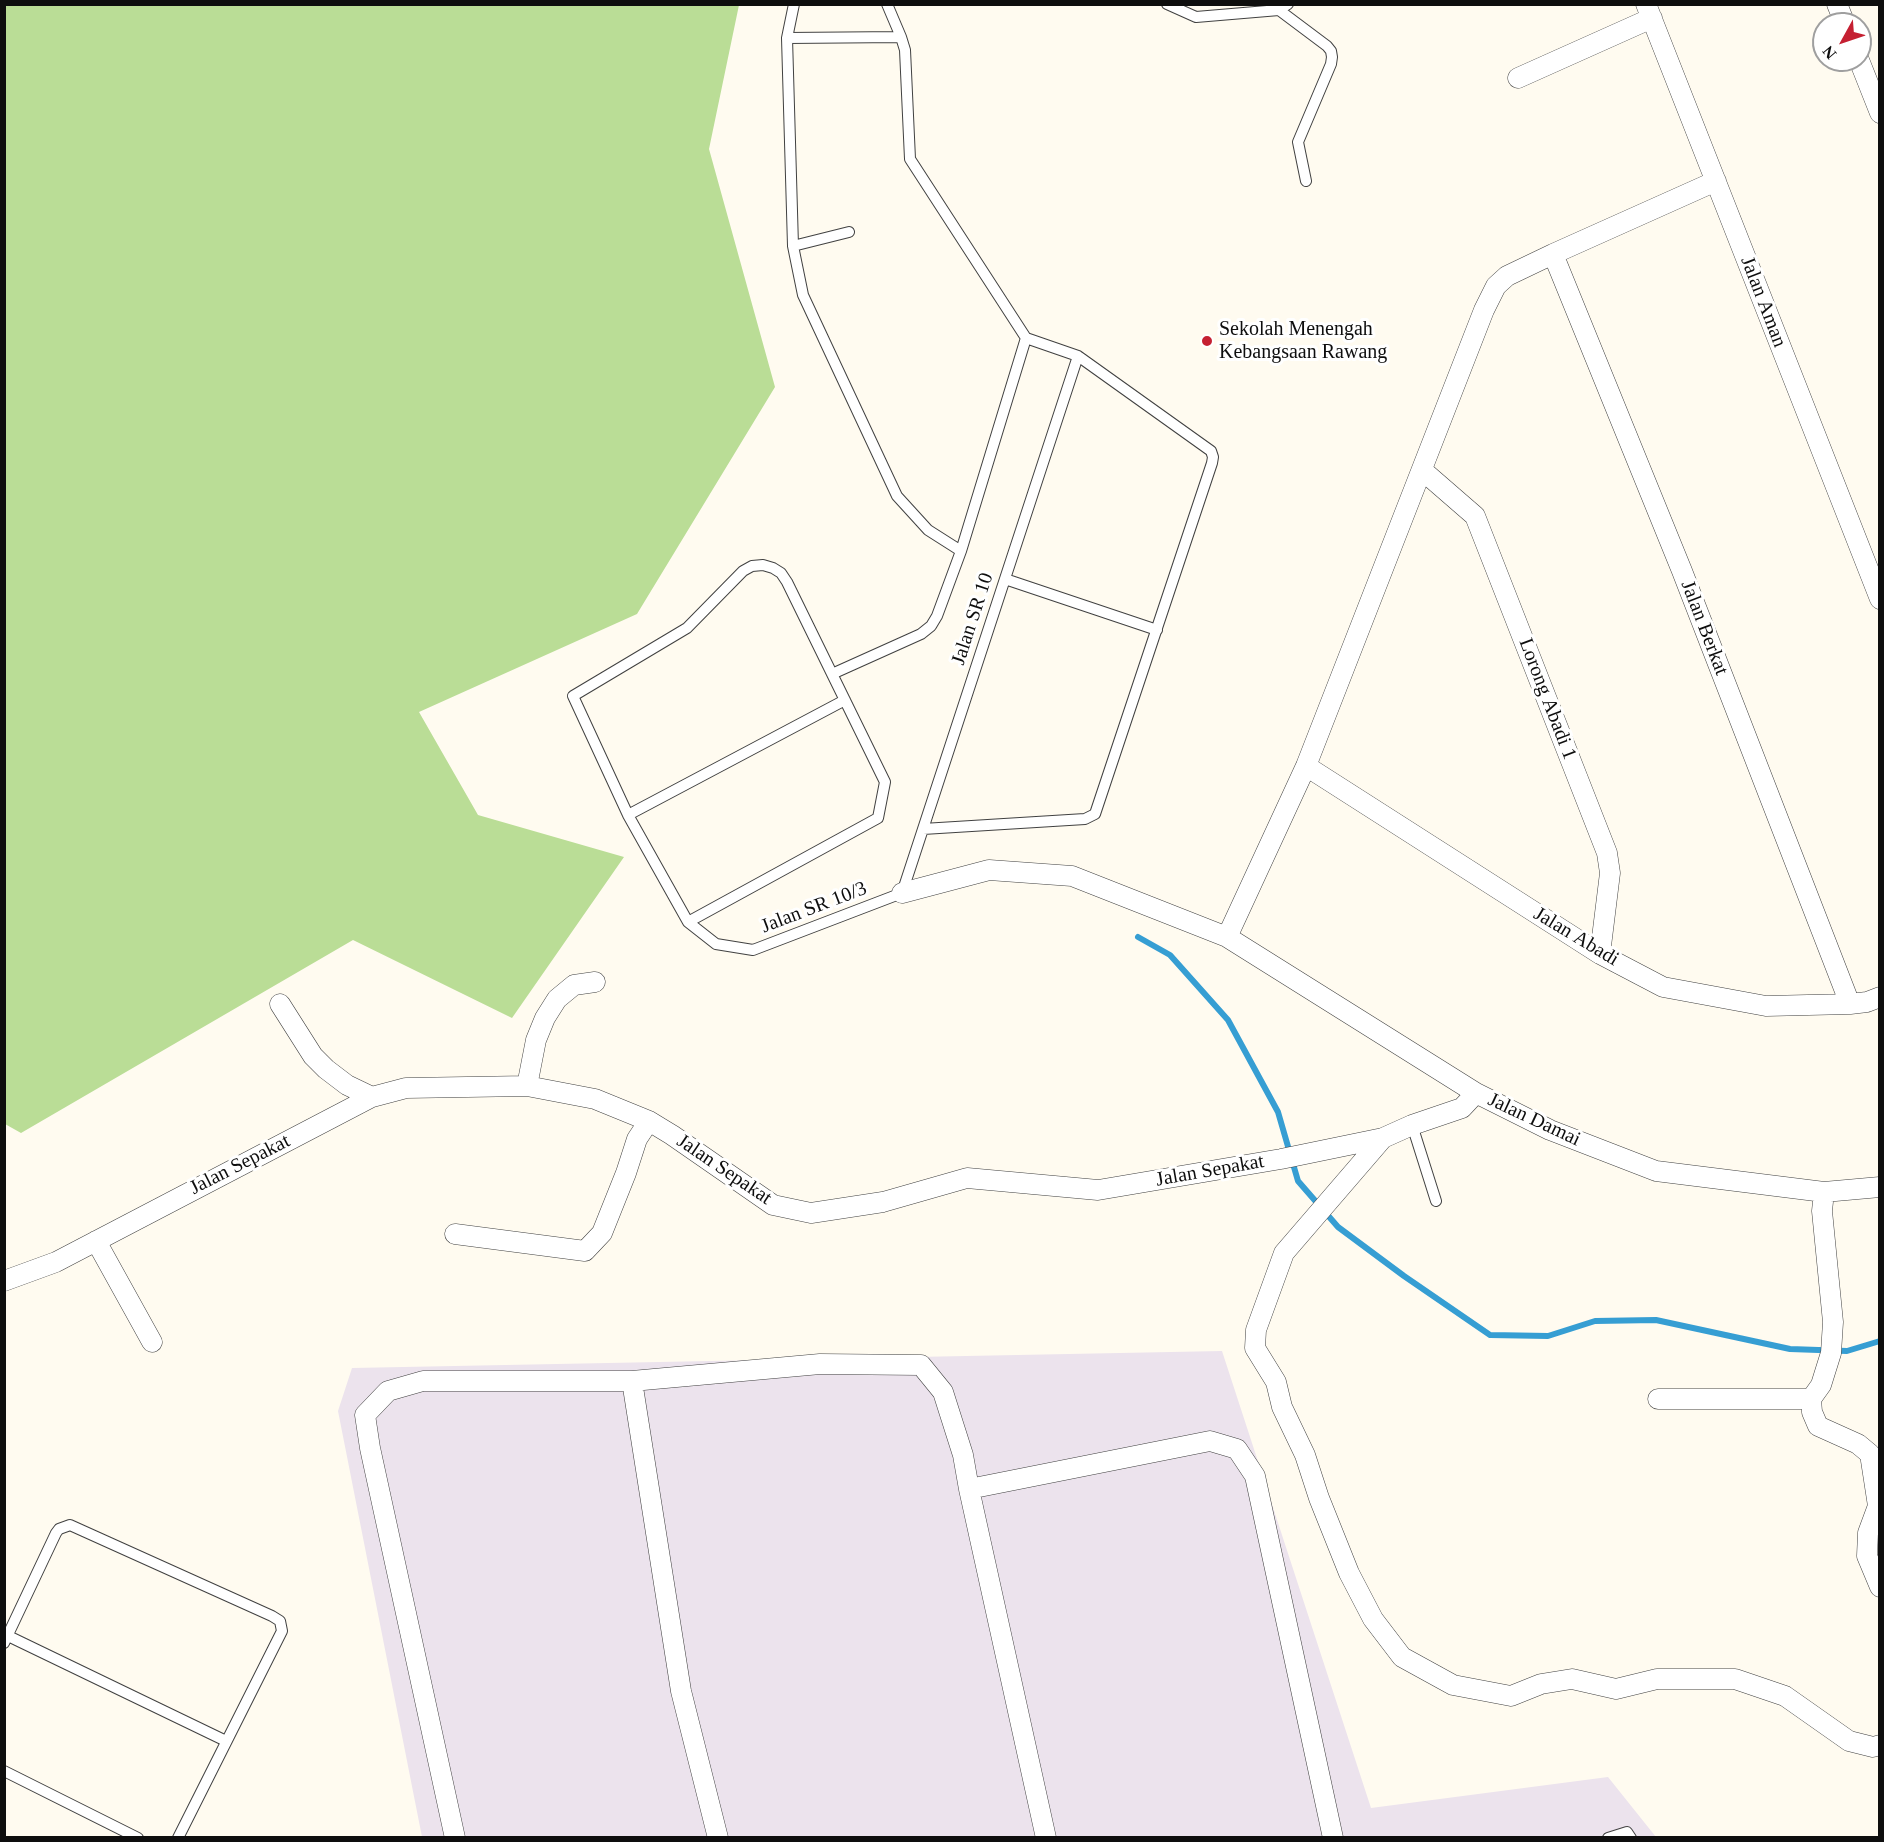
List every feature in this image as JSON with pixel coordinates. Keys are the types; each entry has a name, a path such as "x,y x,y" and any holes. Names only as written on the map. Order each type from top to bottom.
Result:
{"street":[{"path":"1518,78 1649,11"},
{"name":"Jalan Aman","path":"1649,11 1880,599"},
{"path":"1864,72 1880,113"},
{"path":"1227,937 1306,766 1490,295 1496,286 1508,276 1716,181"},
{"name":"Jalan Berkat","path":"1553,254 1682,571 1850,1004"},
{"name":"Lorong Abadi 1","path":"1422,470 1475,516 1607,853 1610,873 1600,954"},
{"name":"Jalan Abadi","path":"1306,766 1600,954 1663,987 1766,1006 1850,1004 1880,997"},
{"name":"Jalan Damai","path":"902,893 989,870 1072,876 1227,937 1476,1094 1550,1130 1656,1171 1824,1192 1880,1187"},
{"path":"527,1086 536,1040 544,1018 556,999 574,985 595,982"},
{"path":"280,1004 313,1056 326,1070 347,1085 372,1097"},
{"name":"Jalan Sepakat","path":"4,1281 56,1262 372,1097 406,1088 527,1086 595,1099 649,1121 773,1205 811,1213 883,1202 967,1178 1098,1190 1281,1159 1383,1138 1412,1125 1462,1108 1476,1094"},
{"path":"456,1234 585,1251 602,1233 637,1139 649,1121"},
{"path":"1383,1138 1284,1253 1256,1330 1255,1348 1276,1382 1282,1407 1305,1455 1319,1498 1349,1573 1373,1620 1402,1658 1454,1685 1511,1696 1541,1684 1572,1679 1616,1689 1658,1679 1735,1679 1785,1696 1849,1741 1873,1747 1880,1745"},
{"path":"1824,1192 1822,1211 1833,1322 1832,1345 1821,1385 1811,1399 1812,1413 1818,1426 1858,1444 1870,1454 1878,1506 1869,1533 1867,1556 1880,1587"},
{"path":"96,1241 152,1342"},
{"path":"455,1838 370,1448 365,1415 388,1391 423,1381 632,1381 820,1364 921,1365 943,1392 963,1455 1046,1838"},
{"path":"632,1381 681,1691 718,1838"},
{"path":"1658,1399 1811,1399"},
{"path":"969,1489 1210,1441 1237,1449 1255,1476 1333,1838"}],"lane":[{"path":"794,4 787,38 793,246 803,295 897,496 928,530 961,551"},
{"path":"887,4 905,50 910,159 1026,338 1078,356 1207,447 1213,457 1095,814 1085,819 923,829"},
{"path":"1167,4 1196,17 1283,7 1331,51 1331,64 1298,142 1306,181"},
{"path":"787,38 901,37"},
{"path":"793,246 849,232"},
{"path":"688,921 878,818 885,782 832,674 921,634 938,616 961,551 1026,338"},
{"name":"Jalan SR 10","path":"902,893 1078,356"},
{"name":"Jalan SR 10/3","path":"832,674 787,582 781,573 763,565 752,566 743,571 687,628 573,696 628,815 688,921 716,944 753,951 902,893"},
{"path":"1005,579 1157,630"},
{"path":"628,815 845,700"},
{"path":"1412,1125 1436,1201"},
{"path":"178,1838 282,1631 280,1622 272,1616 70,1525 59,1529 6,1637 226,1741"},
{"path":"4,1771 138,1838"},
{"path":"1610,1837 1627,1832 1631,1838"}],"shaded area":[{"path":"1222,1351 1371,1808 1608,1777 1656,1837 422,1837 338,1411 352,1368"}],"green space":[{"path":"5,4 739,5 709,149 775,387 637,614 419,712 478,815 624,857 512,1018 353,940 21,1133 5,1124"}],"waterway":[{"path":"1138,937 1170,955 1228,1020 1278,1112 1298,1181 1338,1227 1490,1335 1548,1336 1595,1321 1656,1320 1790,1349 1847,1351 1880,1341"}],"place":[{"name":"Sekolah Menengah Kebangsaan Rawang","path":"1207,341"}]}
